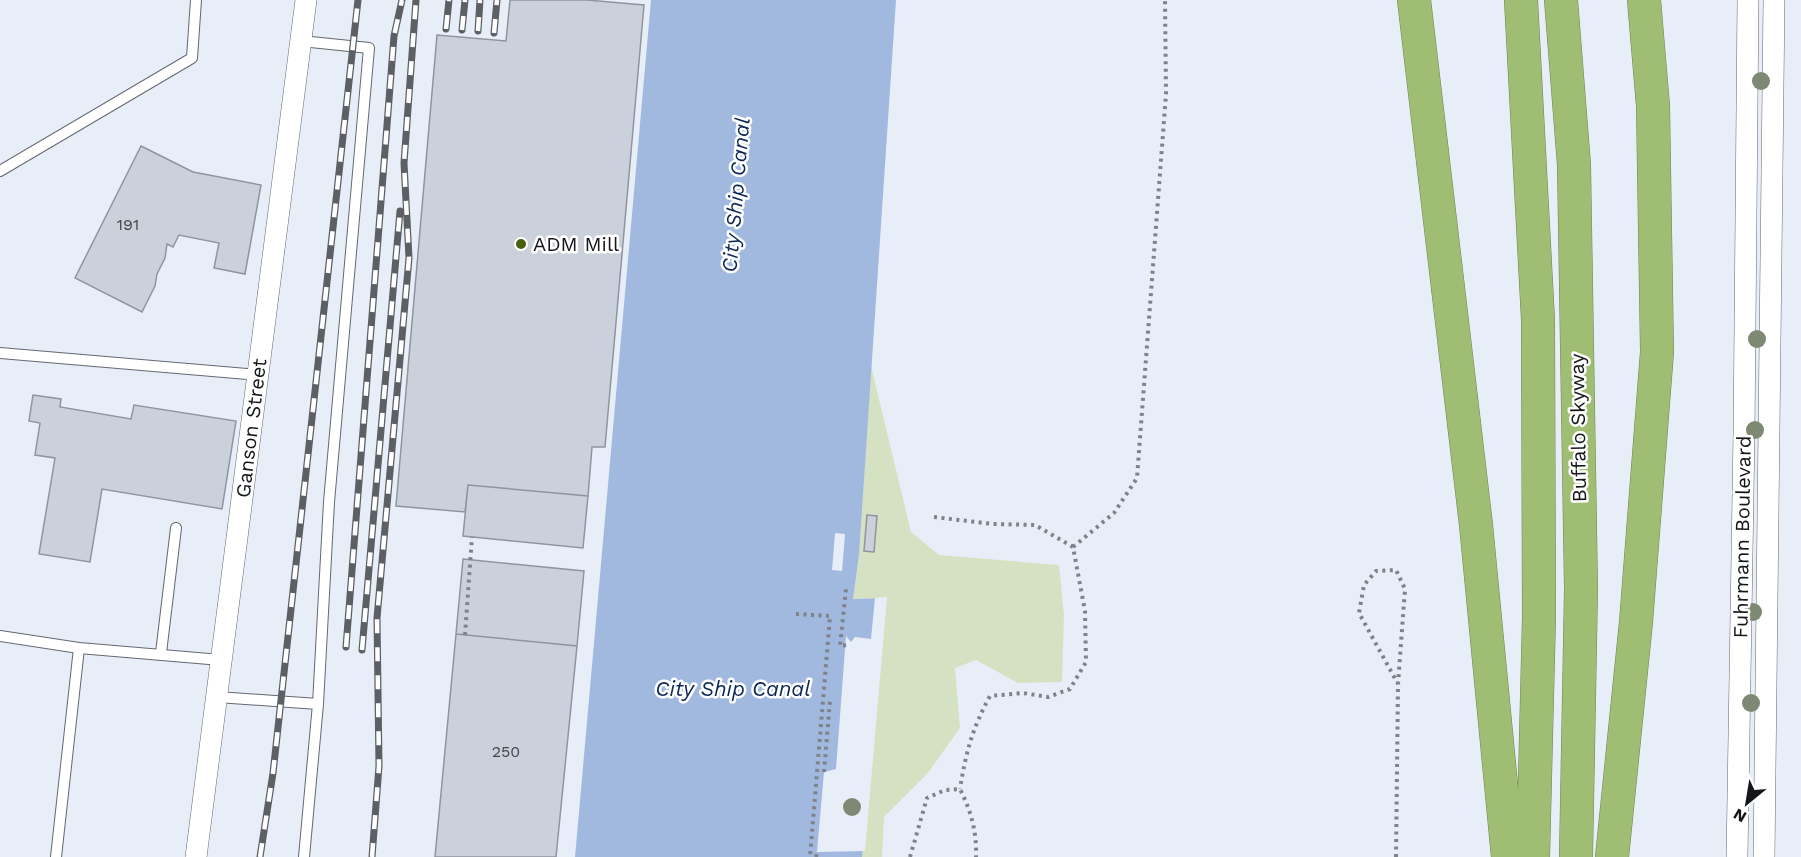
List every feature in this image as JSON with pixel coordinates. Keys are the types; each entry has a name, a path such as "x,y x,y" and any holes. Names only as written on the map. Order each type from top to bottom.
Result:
{"highway":[{"path":"1414,0 1476,525 1508,857"},
{"name":"Buffalo Skyway","path":"1521,0 1538,320 1539,617 1533,857"},
{"name":"Buffalo Skyway","path":"1561,0 1575,189 1581,589 1576,857"},
{"path":"1612,857 1636,622 1657,352 1653,106 1644,0"}],"street":[{"name":"Ganson Street","path":"196,857 306,0"},
{"name":"Fuhrmann Boulevard","path":"1737,857 1748,0"},
{"name":"Fuhrmann Boulevard","path":"1764,857 1774,0"},
{"path":"1746,217 1772,218"}],"lane":[{"path":"0,171 192,58 196,0"},
{"path":"301,41 369,48 329,502 318,704 304,857"},
{"path":"0,353 258,375"},
{"path":"161,653 176,528"},
{"path":"0,636 79,648 161,653 221,660"},
{"path":"56,857 79,648"},
{"path":"217,697 318,704"}],"path":[{"path":"1073,547 1114,513 1137,478 1166,94 1166,0"},
{"path":"934,517 993,524 1035,525 1073,547 1085,611 1086,662 1070,689 1048,697 1023,693 990,696 981,713 967,747 960,789 970,810 977,839 976,857"},
{"path":"465,635 472,537"},
{"path":"1396,857 1398,684 1405,589 1396,570 1376,571 1364,585 1359,614 1398,684"},
{"path":"846,589 840,646 846,645"},
{"path":"796,614 830,616 810,857"},
{"path":"824,772 830,700"},
{"path":"910,857 927,798 945,790 960,789"}],"green space":[{"path":"871,366 911,532 939,555 1059,565 1064,615 1062,682 1018,683 976,660 955,668 960,728 927,774 884,817 882,857 816,857 874,598 853,599 859,555"}],"water":[{"name":"City Ship Canal","path":"651,0 896,0 859,555 853,599 884,598 862,857 575,857"}],"pier":[{"path":"835,533 845,534 842,571 832,570"},
{"path":"887,597 865,851 817,852 824,772 836,769 846,636 851,642 855,637 871,639 875,598"}],"building":[{"name":"ADM Mill","path":"510,0 587,0 644,5 605,447 592,447 588,496 468,485 465,512 396,506 437,35 506,41"},
{"path":"141,146 193,172 261,185 245,274 214,268 219,243 179,235 173,247 167,244 165,258 157,274 155,286 142,312 75,278"},
{"path":"33,395 61,399 60,407 131,419 134,405 236,421 222,509 102,489 90,562 39,554 55,458 35,455 40,423 29,421"},
{"path":"468,485 588,496 583,548 463,536"},
{"path":"867,515 877,516 874,552 864,551"},
{"path":"463,559 584,571 577,646 456,634"},
{"path":"456,634 577,646 556,857 435,857"}],"railway":[{"path":"260,857 273,773 358,0"},
{"path":"346,647 394,36 402,0"},
{"path":"372,857 379,766 377,618 409,258 404,163 416,0"},
{"path":"446,29 449,0"},
{"path":"462,30 465,0"},
{"path":"478,31 480,0"},
{"path":"494,33 497,0"},
{"path":"362,650 400,211"}],"place":[{"name":"ADM Mill","path":"521,244"}]}
